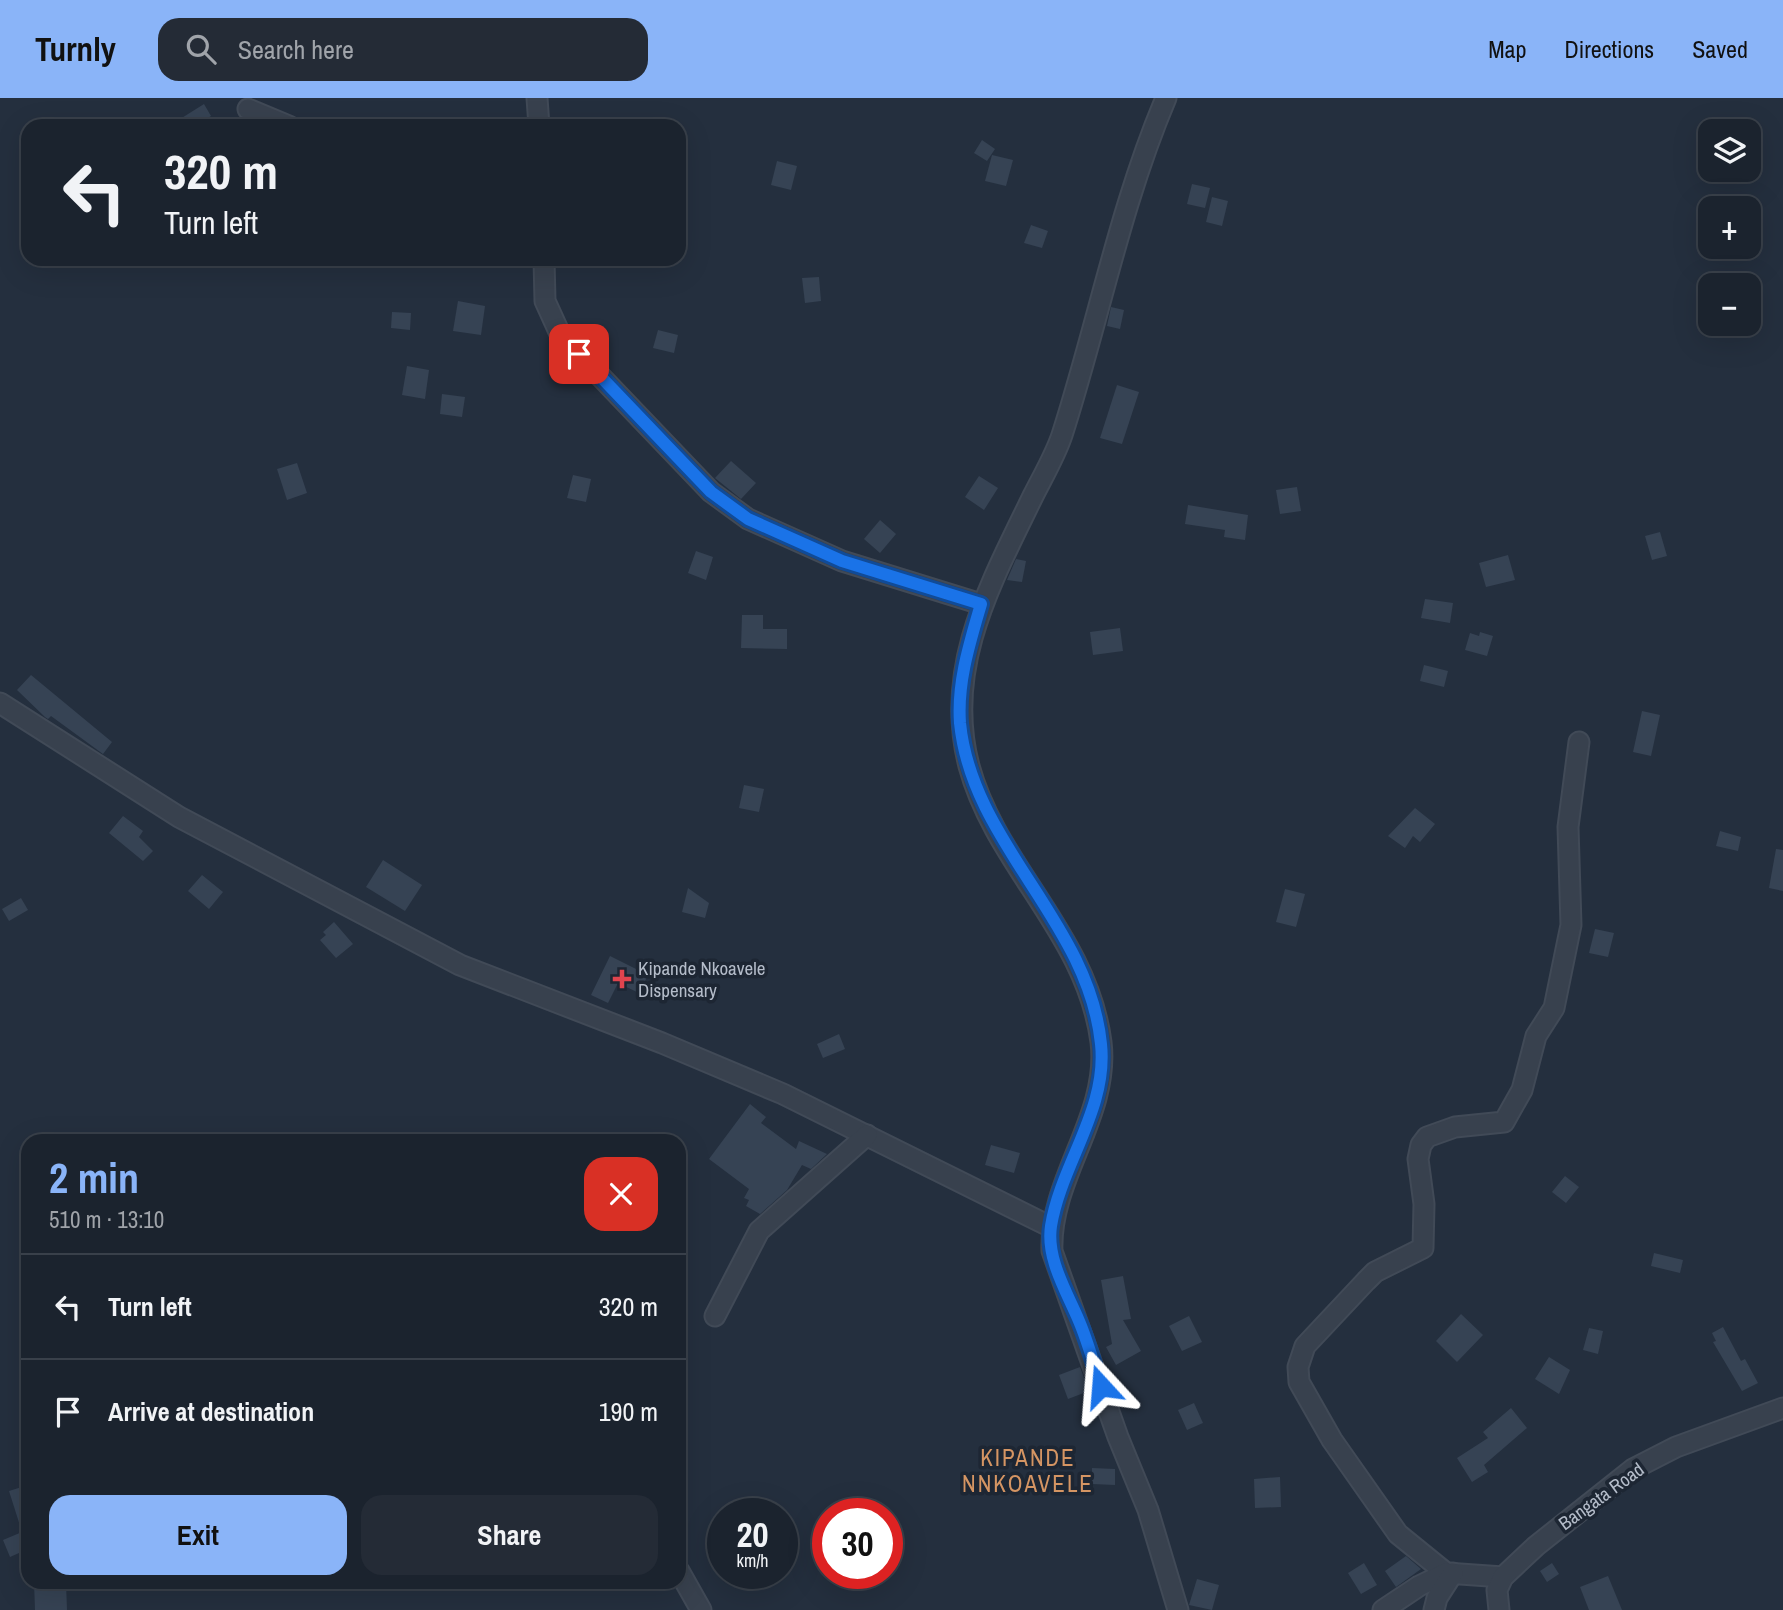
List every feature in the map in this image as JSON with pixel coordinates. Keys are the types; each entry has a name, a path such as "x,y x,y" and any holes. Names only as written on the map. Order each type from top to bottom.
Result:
{"street":[{"path":"537,98 538,119"},
{"path":"1166,98 1111,262 1059,441 981,604 968,647 961,688 960,723 969,765 982,804 1072,951 1092,996 1101,1045 1100,1077 1094,1105 1051,1227 1052,1251 1148,1510 1178,1610"},
{"path":"248,110 271,119"},
{"path":"544,266 545,301 560,334 711,492 748,519 842,561 981,604"},
{"path":"0,703 179,817 460,965 662,1043 783,1094 1051,1227"},
{"path":"1449,1573 1398,1534 1354,1475 1310,1405 1299,1382 1298,1367 1309,1340 1366,1280 1375,1272 1423,1248 1424,1204 1418,1159 1421,1145 1427,1138 1455,1127 1500,1124 1508,1116 1522,1090 1536,1036 1554,1008 1572,925 1568,827 1579,742"},
{"path":"715,1315 759,1231 867,1135"},
{"name":"Bangata Road","path":"1503,1577 1536,1546 1633,1469 1676,1447 1783,1408"},
{"path":"1434,1610 1449,1573"},
{"path":"1383,1610 1419,1586 1449,1573 1503,1577 1497,1590 1499,1610"},
{"path":"686,1583 701,1610"}],"building":[{"path":"204,104 211,116 206,119 180,119"},
{"path":"982,140 995,149 987,161 974,153"},
{"path":"992,155 1013,160 1006,186 985,181"},
{"path":"777,161 797,166 791,190 771,185"},
{"path":"1192,184 1210,188 1205,208 1187,204"},
{"path":"1212,197 1228,201 1222,226 1206,222"},
{"path":"1031,225 1048,231 1042,248 1024,243"},
{"path":"819,277 821,301 805,303 802,278"},
{"path":"458,301 485,306 481,335 453,331"},
{"path":"1111,307 1124,310 1120,329 1107,326"},
{"path":"392,312 411,313 410,330 391,328"},
{"path":"658,330 678,335 674,353 653,348"},
{"path":"407,366 429,370 425,399 402,395"},
{"path":"1117,385 1139,392 1122,444 1100,438"},
{"path":"442,394 465,397 462,417 440,414"},
{"path":"731,461 756,483 741,499 715,478"},
{"path":"297,463 307,493 287,500 277,469"},
{"path":"573,475 591,479 586,502 567,498"},
{"path":"979,476 998,488 984,510 965,497"},
{"path":"1297,487 1301,511 1280,514 1276,490"},
{"path":"1188,505 1248,515 1245,540 1224,537 1225,530 1185,524"},
{"path":"880,520 896,534 880,553 864,539"},
{"path":"1660,532 1667,556 1652,560 1645,536"},
{"path":"696,551 713,557 706,580 688,573"},
{"path":"1508,555 1515,580 1486,587 1479,563"},
{"path":"1016,559 1026,561 1022,582 1007,580"},
{"path":"1425,599 1453,603 1450,623 1421,618"},
{"path":"742,615 763,615 763,629 787,629 787,649 741,648"},
{"path":"1120,628 1123,651 1093,655 1090,632"},
{"path":"1480,632 1493,636 1487,656 1465,650 1470,633 1479,636"},
{"path":"1424,665 1448,671 1444,687 1420,681"},
{"path":"31,675 112,742 103,754 51,716 48,719 45,717 17,690"},
{"path":"1642,711 1660,715 1651,756 1633,752"},
{"path":"744,785 764,789 759,812 739,808"},
{"path":"1415,808 1435,824 1420,842 1413,836 1405,848 1388,836"},
{"path":"123,816 143,831 139,837 153,851 143,861 109,833"},
{"path":"1720,831 1741,837 1738,851 1716,846"},
{"path":"1776,849 1783,850 1783,891 1769,888"},
{"path":"383,860 422,885 405,911 366,887"},
{"path":"202,875 223,892 209,909 188,891"},
{"path":"688,888 709,903 705,918 682,912"},
{"path":"1285,889 1305,894 1296,927 1276,922"},
{"path":"21,898 28,910 9,921 2,909"},
{"path":"334,922 353,944 336,958 320,940 326,935 323,932"},
{"path":"1595,929 1614,933 1608,957 1589,953"},
{"name":"Kipande Nkoavele Dispensary","path":"610,956 648,975 639,993 618,983 608,1003 591,995"},
{"path":"839,1034 845,1049 823,1058 817,1044"},
{"path":"750,1104 766,1117 761,1123 796,1149 799,1141 827,1154 811,1169 802,1165 787,1190 760,1214 746,1206 749,1200 744,1198 749,1189 709,1159"},
{"path":"991,1145 1020,1153 1014,1173 985,1165"},
{"path":"1565,1176 1579,1187 1566,1203 1552,1192"},
{"path":"1654,1253 1683,1260 1680,1273 1651,1266"},
{"path":"1123,1276 1131,1319 1123,1320 1141,1351 1116,1365 1106,1347 1112,1344 1101,1280"},
{"path":"1461,1314 1483,1335 1457,1362 1436,1341"},
{"path":"1189,1316 1202,1342 1182,1351 1169,1326"},
{"path":"1723,1327 1741,1361 1745,1359 1758,1383 1742,1391 1713,1342 1716,1341 1712,1333"},
{"path":"1589,1328 1603,1331 1598,1354 1583,1350"},
{"path":"1549,1357 1570,1370 1559,1394 1535,1379"},
{"path":"1080,1367 1089,1391 1068,1399 1059,1375"},
{"path":"1194,1403 1203,1423 1187,1430 1178,1410"},
{"path":"1511,1408 1527,1428 1484,1465 1488,1472 1472,1482 1457,1458 1488,1438 1483,1432"},
{"path":"1092,1468 1115,1469 1115,1485 1092,1484"},
{"path":"1280,1477 1281,1507 1255,1508 1254,1479"},
{"path":"21,1487 21,1529 9,1491"},
{"path":"21,1532 21,1552 10,1557 3,1540"},
{"path":"1406,1556 1421,1569 1396,1587 1385,1571"},
{"path":"1364,1563 1377,1585 1361,1594 1348,1573"},
{"path":"1552,1563 1559,1574 1547,1582 1540,1571"},
{"path":"1608,1576 1622,1610 1589,1610 1580,1587"},
{"path":"1197,1579 1219,1585 1212,1610 1189,1605"},
{"path":"34,1589 66,1589 67,1610 35,1610"}],"place":[{"name":"Kipande Nkoavele Dispensary","path":"622,979"}],"district":[{"name":"KIPANDE NNKOAVELE","path":"1028,1471"}],"route":[{"path":"579,354 711,492 748,519 783,537 842,561 981,604 968,647 961,688 960,723 969,765 982,804 1072,951 1092,996 1101,1045 1100,1077 1094,1105 1051,1227 1052,1251 1058,1272 1101,1386"}]}
